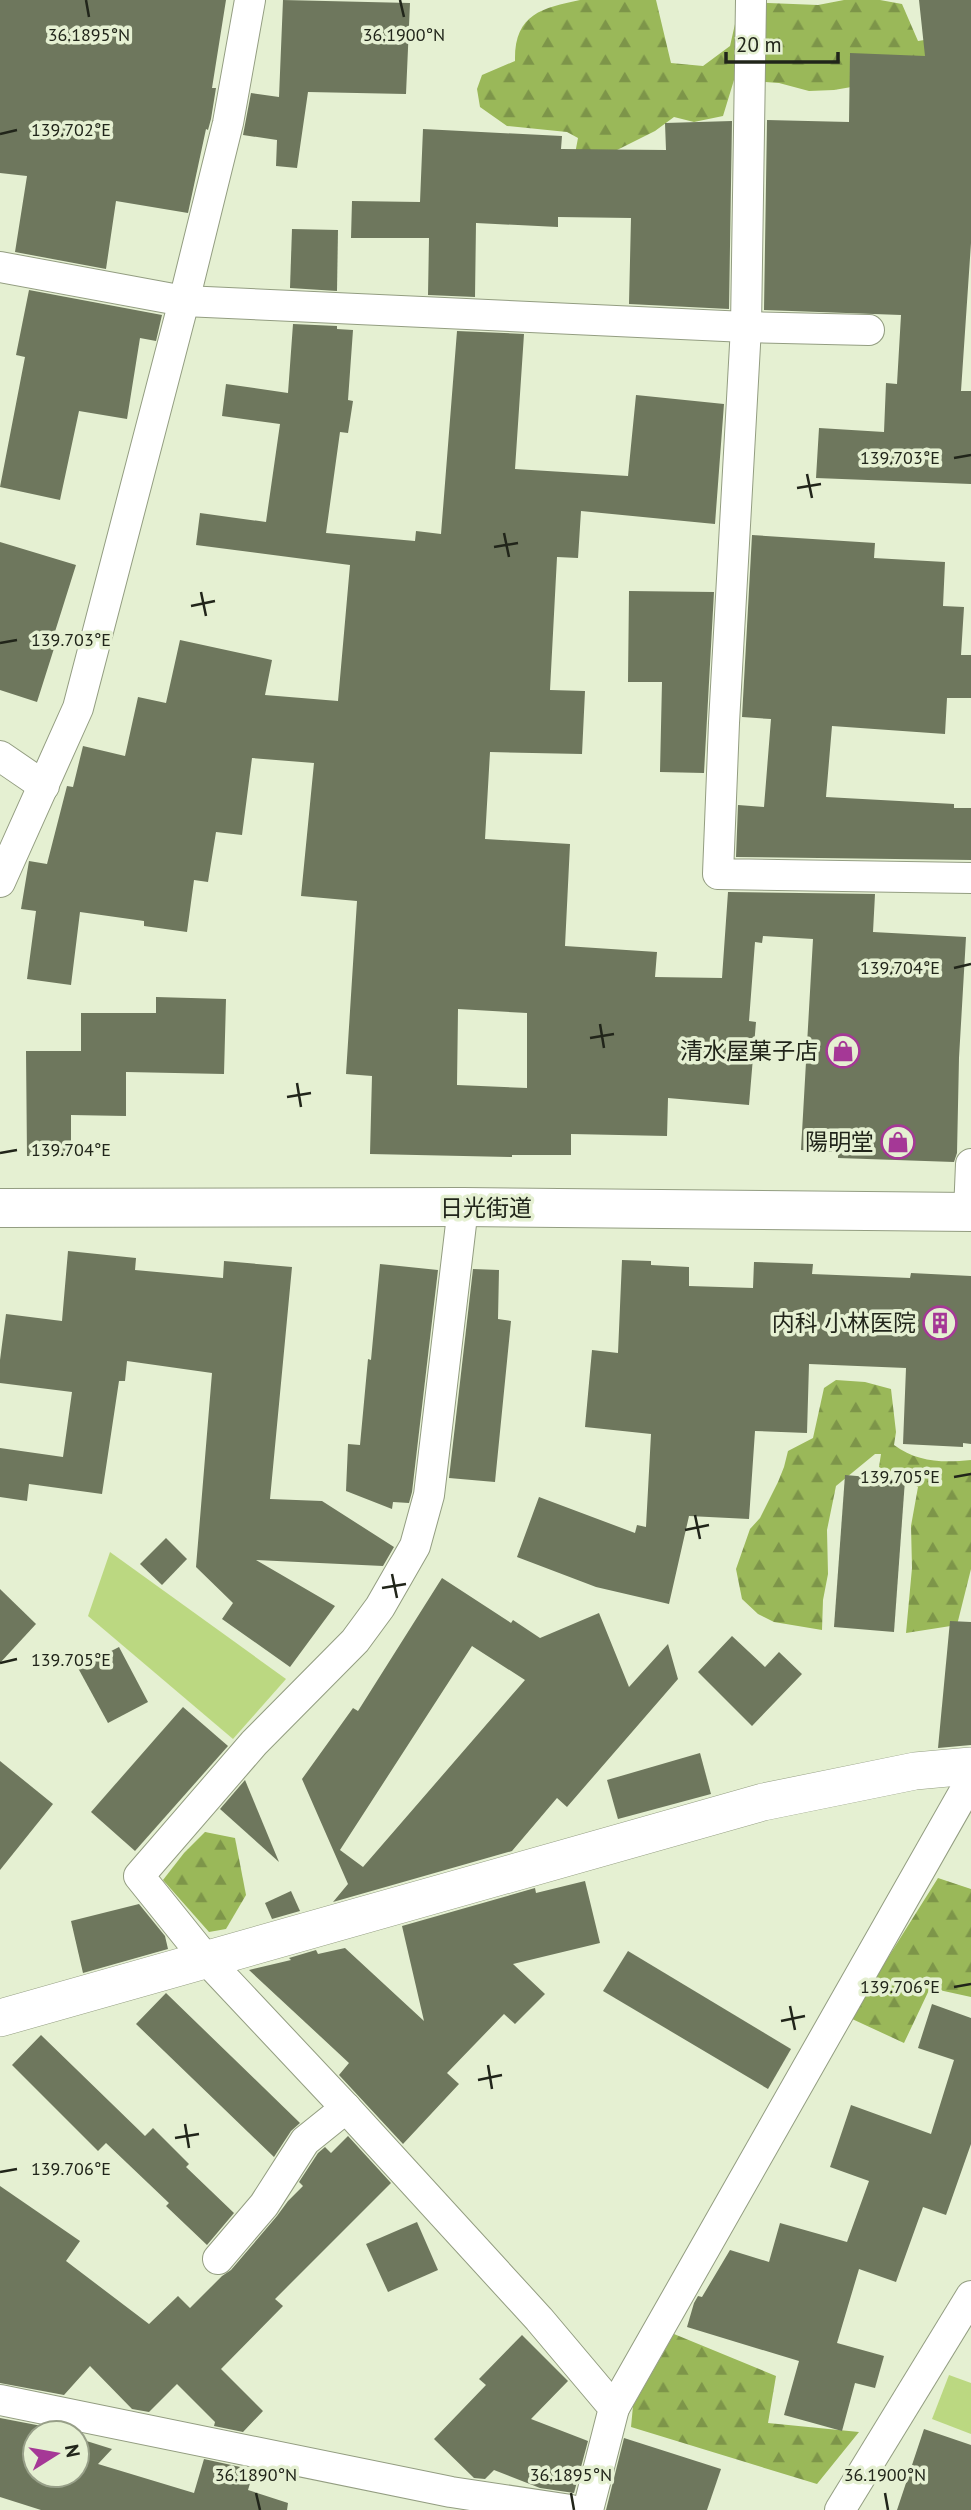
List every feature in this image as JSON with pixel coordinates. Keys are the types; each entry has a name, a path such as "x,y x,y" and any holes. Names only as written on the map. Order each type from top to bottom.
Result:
{"main road":[{"name":"日光街道","path":"0,1208 463,1207 970,1212"}],"street":[{"path":"0,882 78,708 228,123 250,0"},
{"path":"751,0 746,327 718,874 971,878"},
{"path":"0,267 184,301 746,327 869,330"},
{"path":"0,756 44,786"},
{"path":"970,1212 971,1164"},
{"path":"463,1207 429,1495 415,1546 380,1607 355,1641 254,1743 139,1876 205,1958 539,2319 614,2408"},
{"path":"0,2018 763,1802 915,1771 971,1766"},
{"path":"588,2510 614,2408 971,1780"},
{"path":"218,2259 264,2205 305,2141 346,2108"},
{"path":"840,2510 971,2296"},
{"path":"0,2400 448,2501 571,2510"}],"green space":[{"path":"580,0 656,0 671,63 703,66 730,46 740,2 818,5 844,0 880,0 902,4 918,41 943,37 971,81 863,85 809,91 779,83 734,80 723,116 694,122 674,117 655,131 611,153 567,196 578,138 567,132 507,126 480,107 477,89 482,75 515,61 519,33 533,16 542,10"},
{"path":"836,1380 865,1382 891,1389 896,1432 894,1445 903,1451 930,1460 971,1460 971,1569 957,1625 906,1633 912,1568 911,1526 918,1487 879,1467 881,1454 875,1454 836,1486 827,1530 828,1574 823,1600 822,1630 774,1622 758,1614 742,1599 736,1569 750,1529 760,1518 778,1482 788,1451 813,1438 824,1388"},
{"path":"110,1552 286,1679 233,1739 88,1616"},
{"path":"205,1832 235,1838 246,1895 226,1929 209,1932 163,1880"},
{"path":"938,1878 971,1889 971,1997 930,1988 904,2043 850,2018"},
{"path":"674,2334 776,2376 768,2423 859,2432 817,2484 631,2427 633,2406"},
{"path":"949,2375 971,2383 971,2434 932,2419"}],"building":[{"path":"0,0 226,0 212,88 216,88 211,119 208,130 206,129 188,213 116,201 106,269 15,252 27,176 0,173"},
{"path":"283,0 410,3 406,94 308,92 297,168 276,166 277,140 243,135 251,93 279,97"},
{"path":"919,0 971,0 971,243 961,391 971,391 971,484 816,478 819,428 884,432 886,383 897,384 901,315 764,310 767,120 849,122 850,53 925,56"},
{"path":"732,121 729,309 629,304 631,218 558,217 558,227 476,223 475,297 428,295 429,238 351,238 352,201 420,202 423,129 562,136 561,149 666,150 665,123"},
{"path":"292,229 338,230 337,291 290,288"},
{"path":"29,290 162,315 156,341 140,338 127,419 79,411 60,500 0,487 25,357 16,355"},
{"path":"293,324 337,326 337,329 353,330 348,400 353,401 348,433 340,432 326,533 415,541 416,531 441,534 457,331 524,334 515,469 628,476 636,395 724,404 715,524 581,511 578,558 557,557 550,690 585,691 582,754 490,752 485,839 570,844 565,946 657,952 655,977 722,978 728,892 875,894 873,932 966,937 957,1153 954,1162 838,1158 838,1152 801,1150 813,939 763,936 762,943 755,942 749,1021 756,1022 749,1105 668,1098 667,1136 571,1134 571,1155 512,1157 370,1154 372,1076 346,1074 357,901 301,896 314,763 252,758 242,835 216,832 208,882 194,880 187,932 144,926 144,921 80,912 71,985 27,979 36,911 21,909 29,861 47,864 67,786 73,787 83,746 125,756 138,697 166,703 180,640 272,660 265,695 338,701 350,565 196,545 200,513 266,522 280,424 222,416 226,384 288,393","holes":["458,1009 527,1013 527,1088 457,1085"]},
{"path":"752,535 875,543 874,558 945,562 943,606 964,607 961,655 971,655 971,698 947,698 945,734 832,726 826,797 954,804 954,808 971,808 971,860 736,857 738,805 764,807 771,719 742,717"},
{"path":"0,542 76,565 53,638 57,639 37,702 0,690"},
{"path":"629,591 714,592 704,773 660,772 662,682 628,682"},
{"path":"156,997 226,999 224,1074 126,1072 126,1116 71,1115 71,1156 27,1156 26,1051 81,1051 81,1013 156,1013"},
{"path":"68,1251 136,1258 135,1270 223,1278 224,1261 292,1267 270,1499 322,1501 394,1547 383,1566 256,1560 335,1606 290,1667 222,1619 233,1603 196,1567 212,1373 127,1361 125,1381 119,1381 102,1494 29,1484 27,1501 0,1497 0,1448 63,1457 72,1392 0,1383 0,1360 6,1314 62,1321"},
{"path":"622,1260 689,1267 689,1286 753,1288 754,1262 813,1264 812,1274 910,1278 911,1273 971,1276 971,1444 963,1443 963,1447 903,1444 906,1368 809,1364 807,1433 755,1431 749,1519 689,1516 669,1604 596,1587 517,1557 539,1497 635,1533 637,1525 646,1527 651,1434 585,1427 592,1350 618,1353"},
{"path":"380,1264 438,1270 412,1492 409,1503 393,1502 392,1509 346,1491 348,1444 360,1445"},
{"path":"473,1269 499,1270 498,1319 511,1321 495,1482 449,1478"},
{"path":"845,1475 905,1480 894,1632 834,1627"},
{"path":"166,1538 187,1559 162,1585 140,1564"},
{"path":"442,1578 511,1623 513,1620 540,1638 599,1613 629,1687 668,1644 678,1679 567,1807 557,1798 512,1851 333,1902 348,1884 302,1779 353,1708 358,1711","holes":["472,1646 525,1680 363,1867 340,1850"]},
{"path":"0,1589 36,1624 0,1663"},
{"path":"950,1621 971,1622 971,1745 938,1748"},
{"path":"732,1636 765,1667 779,1652 802,1674 752,1726 698,1672"},
{"path":"119,1647 148,1702 108,1723 78,1668"},
{"path":"183,1707 228,1746 135,1851 91,1812"},
{"path":"700,1753 711,1794 618,1819 607,1780"},
{"path":"0,1761 53,1804 0,1870"},
{"path":"245,1780 279,1862 220,1809"},
{"path":"585,1881 600,1943 513,1964 545,1994 515,2024 504,2014 447,2073 459,2084 403,2144 339,2075 349,2063 249,1970 291,1960 289,1958 316,1950 318,1954 345,1948 424,2021 402,1926 535,1888 536,1893"},
{"path":"291,1891 300,1911 272,1919 265,1903"},
{"path":"139,1904 165,1936 168,1949 83,1973 71,1921"},
{"path":"628,1951 791,2049 768,2089 603,1991"},
{"path":"166,1993 300,2123 291,2131 274,2157 136,2024"},
{"path":"932,2004 971,2018 971,2144 946,2215 923,2207 896,2282 859,2269 837,2343 884,2356 875,2388 855,2383 842,2431 784,2415 799,2361 687,2327 694,2303 698,2296 702,2297 730,2250 769,2262 780,2223 847,2242 869,2181 830,2167 851,2105 931,2134 954,2060 918,2048"},
{"path":"41,2035 145,2136 153,2128 189,2164 186,2167 234,2213 207,2245 166,2206 169,2203 106,2143 98,2151 12,2065"},
{"path":"348,2136 391,2183 275,2299 283,2306 221,2369 263,2411 243,2432 214,2426 215,2422 177,2384 149,2412 132,2409 90,2366 64,2395 0,2383 0,2186 80,2241 66,2261 149,2324 178,2296 190,2308 231,2270 303,2186 299,2182 318,2153 325,2147 331,2153"},
{"path":"417,2222 438,2270 388,2292 366,2244"},
{"path":"522,2335 568,2381 531,2419 588,2441 574,2493 540,2488 494,2470 485,2479 474,2478 434,2439 486,2385 479,2379"},
{"path":"0,2418 21,2422 21,2489 91,2489 91,2442 112,2449 98,2464 194,2493 204,2459 254,2470 248,2490 288,2503 287,2510 41,2510 0,2497"},
{"path":"924,2429 971,2445 971,2510 897,2510"},
{"path":"624,2438 721,2469 707,2510 606,2510"}],"place":[{"name":"清水屋菓子店","path":"843,1051"},
{"name":"陽明堂","path":"898,1142"},
{"name":"内科 小林医院","path":"940,1323"}]}
